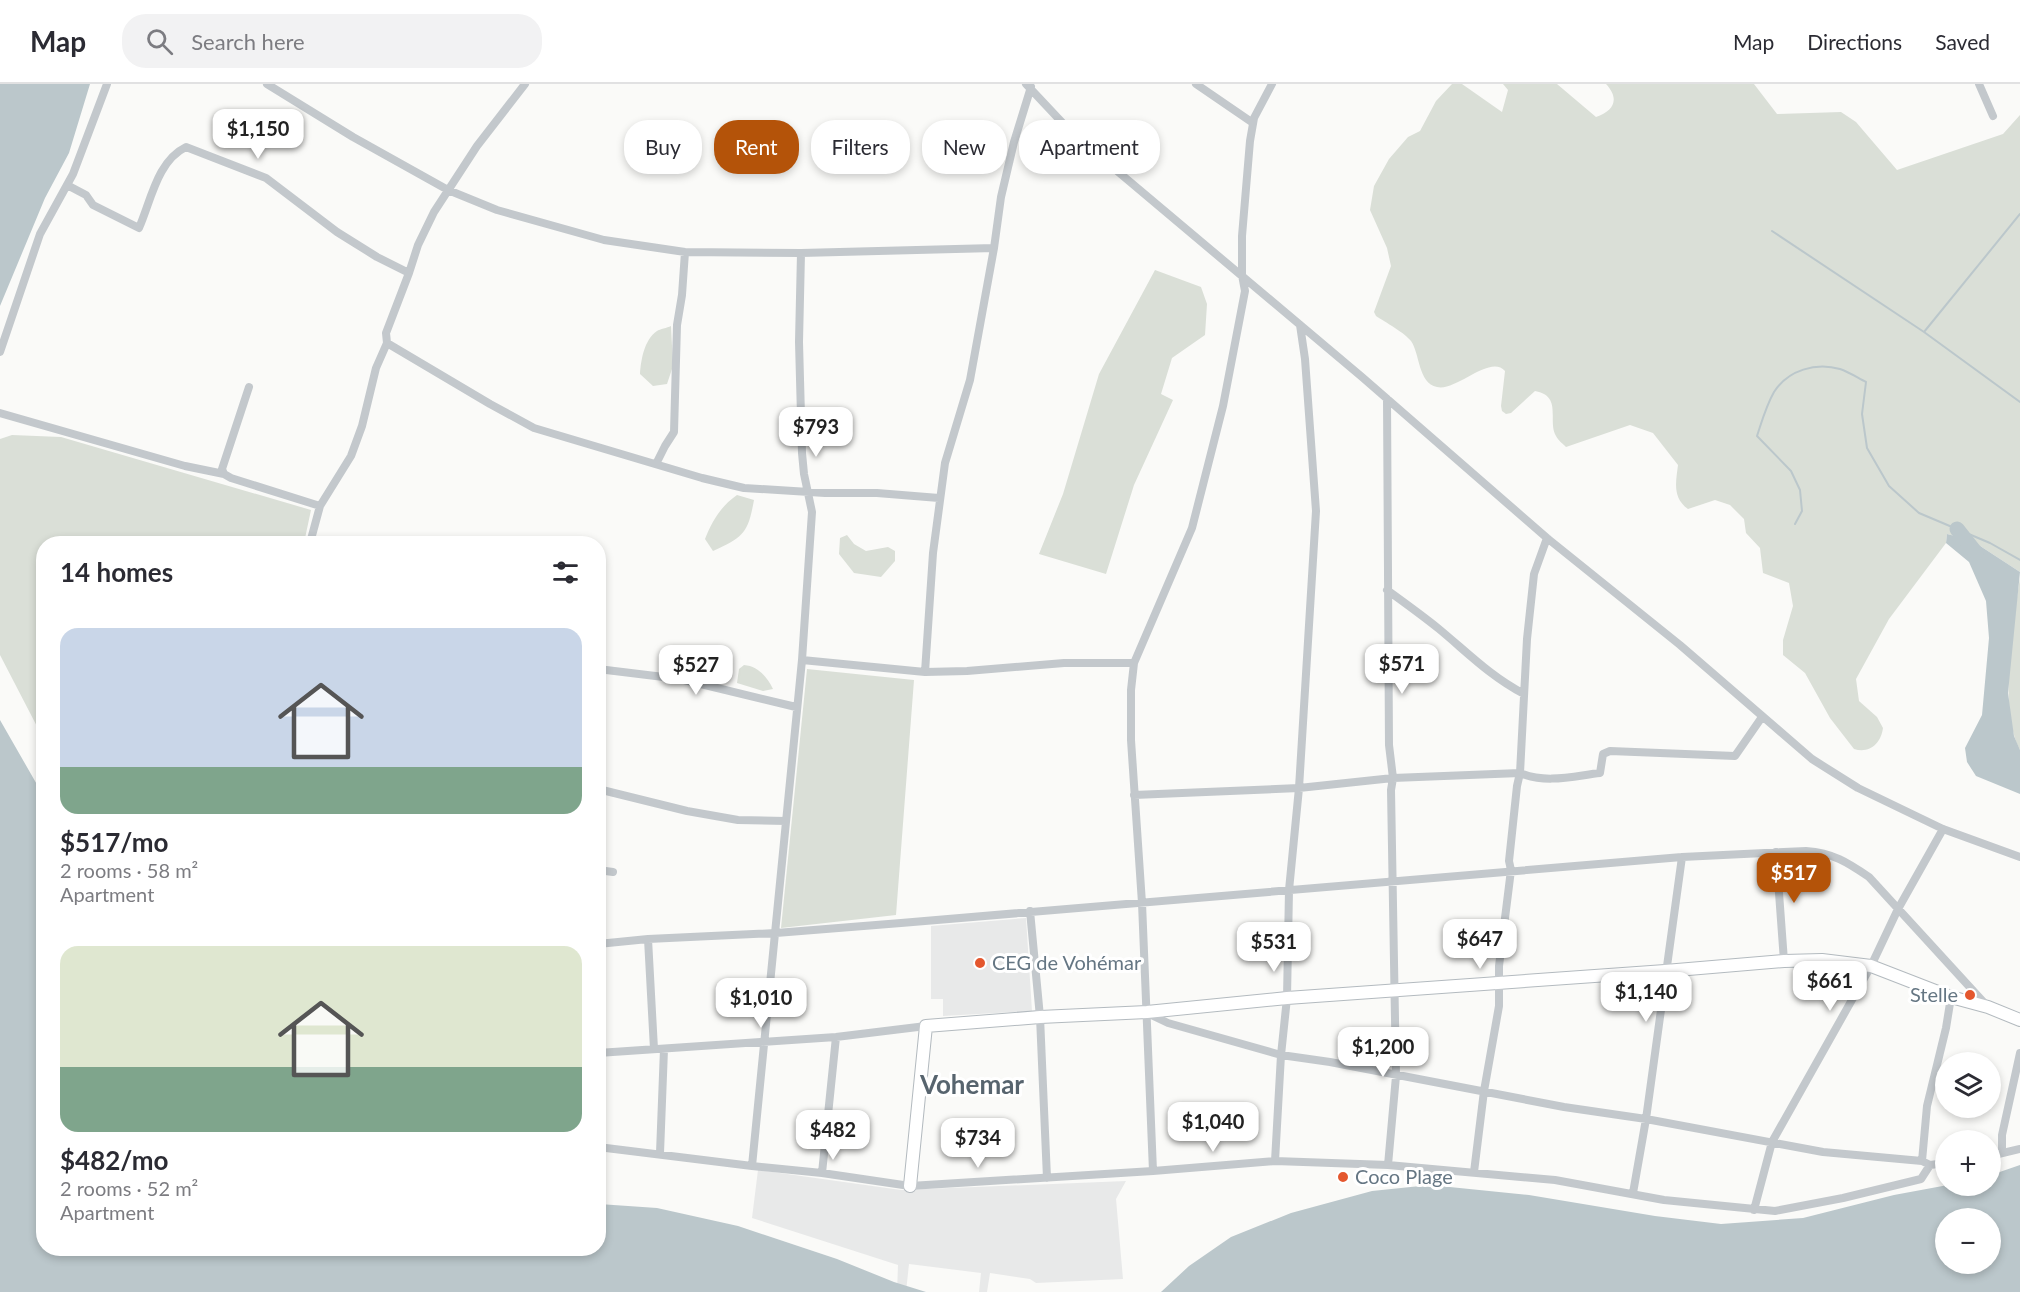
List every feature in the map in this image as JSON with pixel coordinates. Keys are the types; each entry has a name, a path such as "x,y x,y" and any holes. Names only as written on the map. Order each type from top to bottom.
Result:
{"street":[{"path":"0,352 40,234 67,186 107,84"},
{"path":"267,84 352,137 448,190 497,210 604,240 685,252 801,253 994,248"},
{"path":"312,536 320,506 351,456 369,404 376,368 387,343 386,333 418,245 434,212 477,146 525,84"},
{"path":"1196,84 1253,123"},
{"path":"1153,1171 1142,903 1134,795 1131,690 1134,663 1192,528 1223,406 1245,291 1242,274 1242,236 1253,123 1272,84"},
{"path":"1979,84 1993,116"},
{"path":"925,672 939,498 945,463 970,380 1001,197 1029,86"},
{"path":"1029,86 1072,133 1242,274 1547,538 1680,645 1812,759 1858,788 1943,829 2020,857"},
{"path":"67,186 86,195 93,205 139,228 162,169 179,150 186,147 266,178 338,232 377,257 409,273"},
{"path":"656,464 674,432 677,325 685,252"},
{"path":"752,1166 802,660 812,512 802,453 799,353 801,253"},
{"path":"1275,1161 1287,998 1289,890 1299,788 1316,511 1305,359 1300,325"},
{"path":"387,343 534,428 656,464 744,488 877,493 939,498"},
{"path":"224,474 222,469 249,387"},
{"path":"1387,399 1389,745 1393,778 1391,790 1394,880 1393,991 1396,1076 1388,1165"},
{"path":"0,413 154,457 224,474 320,506"},
{"path":"1474,1172 1498,1006 1499,966 1520,773 1534,574 1547,538"},
{"path":"1387,590 1439,629 1476,663 1524,694"},
{"path":"802,660 925,672 1064,663 1134,663"},
{"path":"606,670 680,679 796,707"},
{"path":"1134,795 1299,788 1393,778 1520,773 1533,778 1547,779 1600,773 1603,754 1610,751 1735,756 1762,717"},
{"path":"606,791 707,815 738,820 786,821"},
{"path":"1754,1210 1772,1142 1871,966 1898,909 1943,829"},
{"path":"1776,852 1784,961"},
{"path":"606,943 776,933 1682,856 1825,852 1847,862 1869,877 1988,1007"},
{"path":"1633,1193 1646,1119 1682,856"},
{"path":"606,871 613,872"},
{"path":"1030,911 1040,1017 1047,1178"},
{"path":"648,939 654,1049"},
{"path":"606,1052 836,1037 926,1026 1147,1012 1287,998 1822,960 1871,966 1951,997 1988,1007 2020,1020"},
{"path":"606,1148 822,1173 910,1186 1275,1161 1388,1165 1555,1180 1664,1200 1754,1210 1775,1210 1827,1202 1921,1179 1926,1163 1927,1106 1951,997"},
{"path":"1147,1012 1168,1023 1281,1055 1823,1152 1935,1163"},
{"path":"910,1186 926,1026"},
{"path":"822,1173 836,1037"},
{"path":"660,1153 664,1049"},
{"path":"2020,1053 2002,1135 2002,1152 2020,1149"}],"shaded area":[{"path":"0,84 90,84 69,153 45,198 0,306"},
{"path":"1452,84 1462,84 1502,112 1508,90 1503,84 1557,84 1596,117 1611,108 1613,104 1613,95 1606,84 1754,84 1777,114 1841,112 1856,122 1897,170 2003,134 2020,115 2020,572 1971,540 1947,534 1946,543 1889,619 1856,679 1859,701 1877,717 1883,728 1877,743 1870,749 1854,749 1830,718 1805,673 1783,655 1783,640 1793,606 1789,583 1763,573 1760,548 1746,533 1744,519 1730,505 1715,500 1688,509 1683,504 1676,489 1678,465 1653,433 1630,425 1566,447 1556,436 1552,403 1544,394 1535,391 1511,413 1506,414 1502,411 1501,406 1505,371 1499,367 1482,370 1445,387 1437,387 1426,380 1411,341 1376,316 1374,312 1391,266 1387,248 1370,210 1374,186 1389,159 1408,137 1420,131 1436,101"},
{"path":"1155,270 1201,287 1207,304 1205,335 1172,358 1161,394 1173,400 1134,485 1106,574 1039,554 1063,494 1099,374"},
{"path":"671,326 673,366 667,384 653,386 640,374 644,351 649,340 658,330"},
{"path":"12,435 61,437 311,510 305,536 36,536 36,724 0,655 0,439"},
{"path":"737,495 754,500 747,527 732,542 713,551 705,539 708,532 722,509"},
{"path":"1947,534 1971,540 2020,572 2008,693 2014,736 2020,750 2020,794 1976,776 1967,762 1965,748 1982,715 1989,638 1986,601 1969,562 1946,543"},
{"path":"847,535 854,544 866,551 888,547 895,551 895,561 881,577 854,573 839,554 840,538"},
{"path":"2020,578 2020,750 2013,733 2008,689 2011,641"},
{"path":"744,665 754,667 762,673 773,689 763,691 737,683 739,669"},
{"path":"807,669 914,680 896,915 781,928"},
{"path":"0,720 36,783 36,1256 606,1256 606,1204 657,1208 738,1226 926,1292 0,1292"},
{"name":"CEG de Vohémar","path":"1026,918 1032,1011 943,1016 943,999 931,999 931,926"},
{"path":"2020,1165 2020,1292 1161,1292 1189,1266 1231,1237 1291,1213 1372,1191 1430,1185 1529,1195 1655,1216 1721,1224 1803,1218 1894,1195 1935,1187 1935,1196 2001,1196 2001,1172"},
{"path":"758,1170 901,1190 1126,1181 1116,1199 1123,1279 1036,1283 1030,1279 990,1273 987,1292 979,1292 981,1273 909,1264 906,1292 897,1292 898,1265 752,1218"}],"waterway":[{"path":"1924,332 2020,214"},
{"path":"1772,231 1924,332 2020,402"},
{"path":"1795,524 1802,511 1800,490 1791,471 1757,436 1769,403 1780,384 1803,370 1812,367 1831,367 1843,370 1866,382 1862,414 1867,448 1889,486 1919,513 1990,543 2020,560"},
{"path":"1957,529 1976,553"}],"place":[{"name":"CEG de Vohémar","path":"980,963"},
{"name":"Stelle","path":"1970,995"},
{"name":"Coco Plage","path":"1343,1177"}],"district":[{"name":"Vohemar","path":"972,1085"}]}
